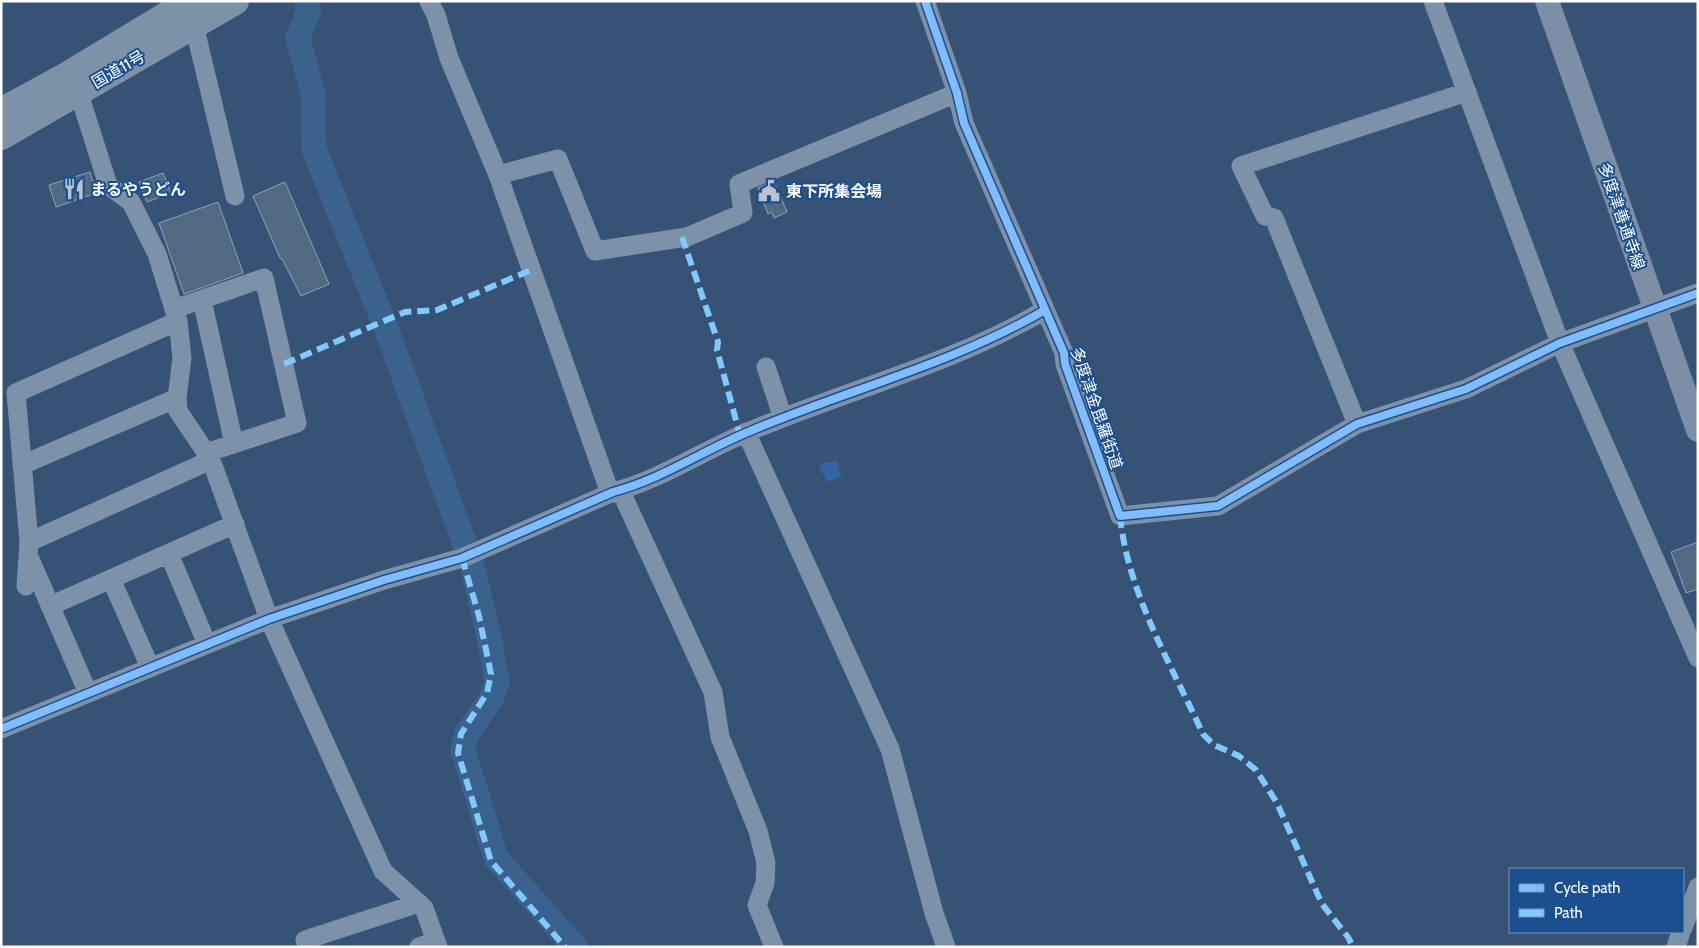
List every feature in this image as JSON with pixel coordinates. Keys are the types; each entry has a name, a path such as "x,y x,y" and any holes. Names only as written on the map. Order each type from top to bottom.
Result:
{"highway":[{"name":"国道11号","path":"1,136 76,82 192,13 234,1"},
{"name":"国道11号","path":"1,112 76,82"}],"main road":[{"name":"多度津善通寺線","path":"1547,1 1698,430"}],"street":[{"path":"429,1 436,15 449,58 498,175 610,491 623,496 713,692 720,737 758,832 766,863 764,883 757,905 774,947"},
{"name":"多度津金毘羅街道","path":"925,1 957,93 964,122 1064,354 1064,364 1120,516 1218,506 1357,424"},
{"path":"1433,1 1560,343 1698,658"},
{"path":"192,13 235,196"},
{"path":"76,82 108,185 131,202 157,254 176,315 182,358 177,398 178,411 209,456 269,619 383,871 424,908 431,945"},
{"path":"1467,92 1241,166 1265,216 1274,218 1357,424 1466,389 1560,343 1656,310 1698,293"},
{"path":"498,175 558,159 595,251 687,237 743,213 739,184 957,93"},
{"path":"26,586 29,549 16,393 176,315 202,300 264,278 297,423 234,444 29,549"},
{"path":"202,300 234,444"},
{"path":"1,729 269,619 384,580 467,555 610,491 639,485 746,432 1005,334 1045,310"},
{"path":"766,367 783,418"},
{"path":"22,465 177,398"},
{"path":"746,432 890,749 934,913 946,947"},
{"path":"50,606 235,524"},
{"path":"29,549 50,606 88,693"},
{"path":"169,554 207,644"},
{"path":"111,579 150,667"},
{"path":"1684,925 1698,887"},
{"path":"305,940 346,922 419,903"},
{"path":"1676,947 1681,933"}],"shaded area":[{"path":"837,461 841,477 827,482 819,466 822,463"}],"building":[{"path":"90,172 96,193 56,207 49,185"},
{"path":"163,173 171,193 147,202 139,182"},
{"name":"東下所集会場","path":"774,181 787,212 774,218 772,212 768,214 758,188"},
{"path":"285,182 329,284 301,296 280,258 253,196"},
{"path":"218,202 243,273 184,294 159,223"},
{"path":"1698,542 1698,589 1686,593 1671,552"}],"waterway":[{"path":"306,1 309,10 298,38 313,94 314,149 386,328 472,564 490,641 497,682 491,699 466,735 463,750 496,858 575,947"}],"marked path":[{"path":"682,237 718,342 717,350 740,435"},
{"path":"284,364 405,312 437,310 531,270"},
{"path":"1120,516 1125,545 1141,601 1203,734 1214,745 1239,756 1256,770 1277,803 1322,904 1348,937 1353,947"},
{"path":"462,558 479,616 491,674 487,693 461,734 458,753 491,861 565,947"}],"cycle path":[{"path":"925,1 957,93 964,123 1064,353 1065,364 1120,516 1218,506 1357,424 1466,389 1560,343 1698,293"},
{"path":"1,729 269,619 384,580 462,558 613,492 648,480 748,432 974,346 1045,310"}],"place":[{"name":"まるやうどん","path":"74,189"},
{"name":"東下所集会場","path":"769,191"}]}
